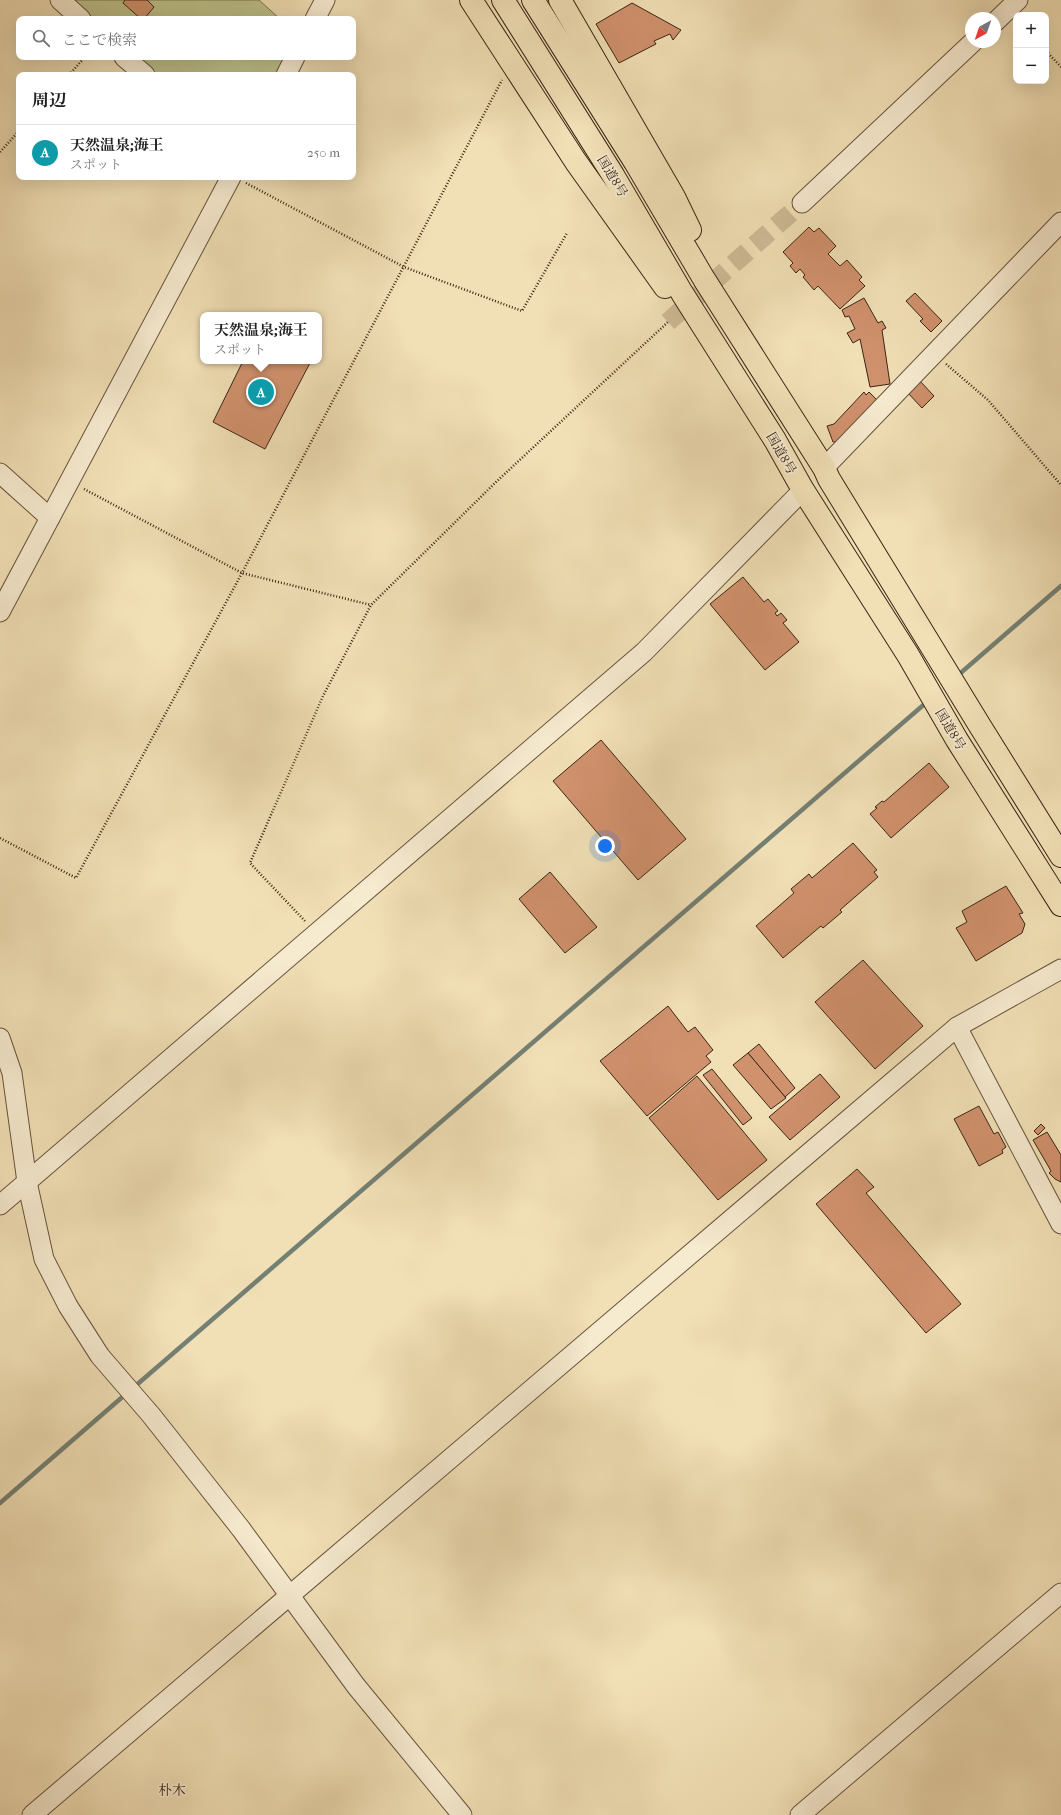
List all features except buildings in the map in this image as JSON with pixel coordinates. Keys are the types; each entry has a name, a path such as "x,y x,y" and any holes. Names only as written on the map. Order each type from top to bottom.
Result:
{"highway":[{"path":"471,0 576,162 639,252 755,408"},
{"name":"国道8号","path":"503,0 613,175 682,293 755,408 803,490 894,633 958,740 1061,905"},
{"name":"国道8号","path":"533,0 635,162 704,279 824,468 829,479 1061,856"},
{"path":"560,0 674,197 748,349"}],"street":[{"path":"60,0 78,16"},
{"path":"317,16 325,0"},
{"path":"802,203 967,48"},
{"path":"128,60 142,72"},
{"path":"288,72 294,60"},
{"path":"0,612 235,180"},
{"path":"824,468 1061,222"},
{"path":"0,473 50,518"},
{"path":"0,1206 644,652 803,490"},
{"path":"32,1815 957,1027 1061,969"},
{"path":"957,1027 1061,1224"},
{"path":"0,1038 12,1073 27,1182 44,1259 68,1306 100,1356 151,1415 241,1529 288,1596 356,1686 462,1815"},
{"path":"800,1815 1061,1593"}],"path":[{"path":"1049,54 1061,67"},
{"path":"72,72 82,60"},
{"path":"0,838 76,878 242,573 512,62"},
{"path":"0,152 16,134"},
{"path":"238,180 404,267 522,311 567,233"},
{"path":"317,934 250,863 323,696 371,605 496,482 668,322"},
{"path":"933,356 936,356 988,400 1061,485"},
{"path":"70,482 242,573 371,605"}],"green space":[{"path":"68,0 259,0 277,16 87,16"},
{"path":"136,60 288,60 282,72 150,72"}],"waterway":[{"path":"956,677 1061,586"},
{"path":"133,1388 928,701"},
{"path":"0,1503 127,1393"}],"tunnel":[{"path":"668,322 802,203"}],"place":[{"name":"天然温泉;海王","path":"261,392"}],"district":[{"name":"朴木","path":"172,1790"}]}
